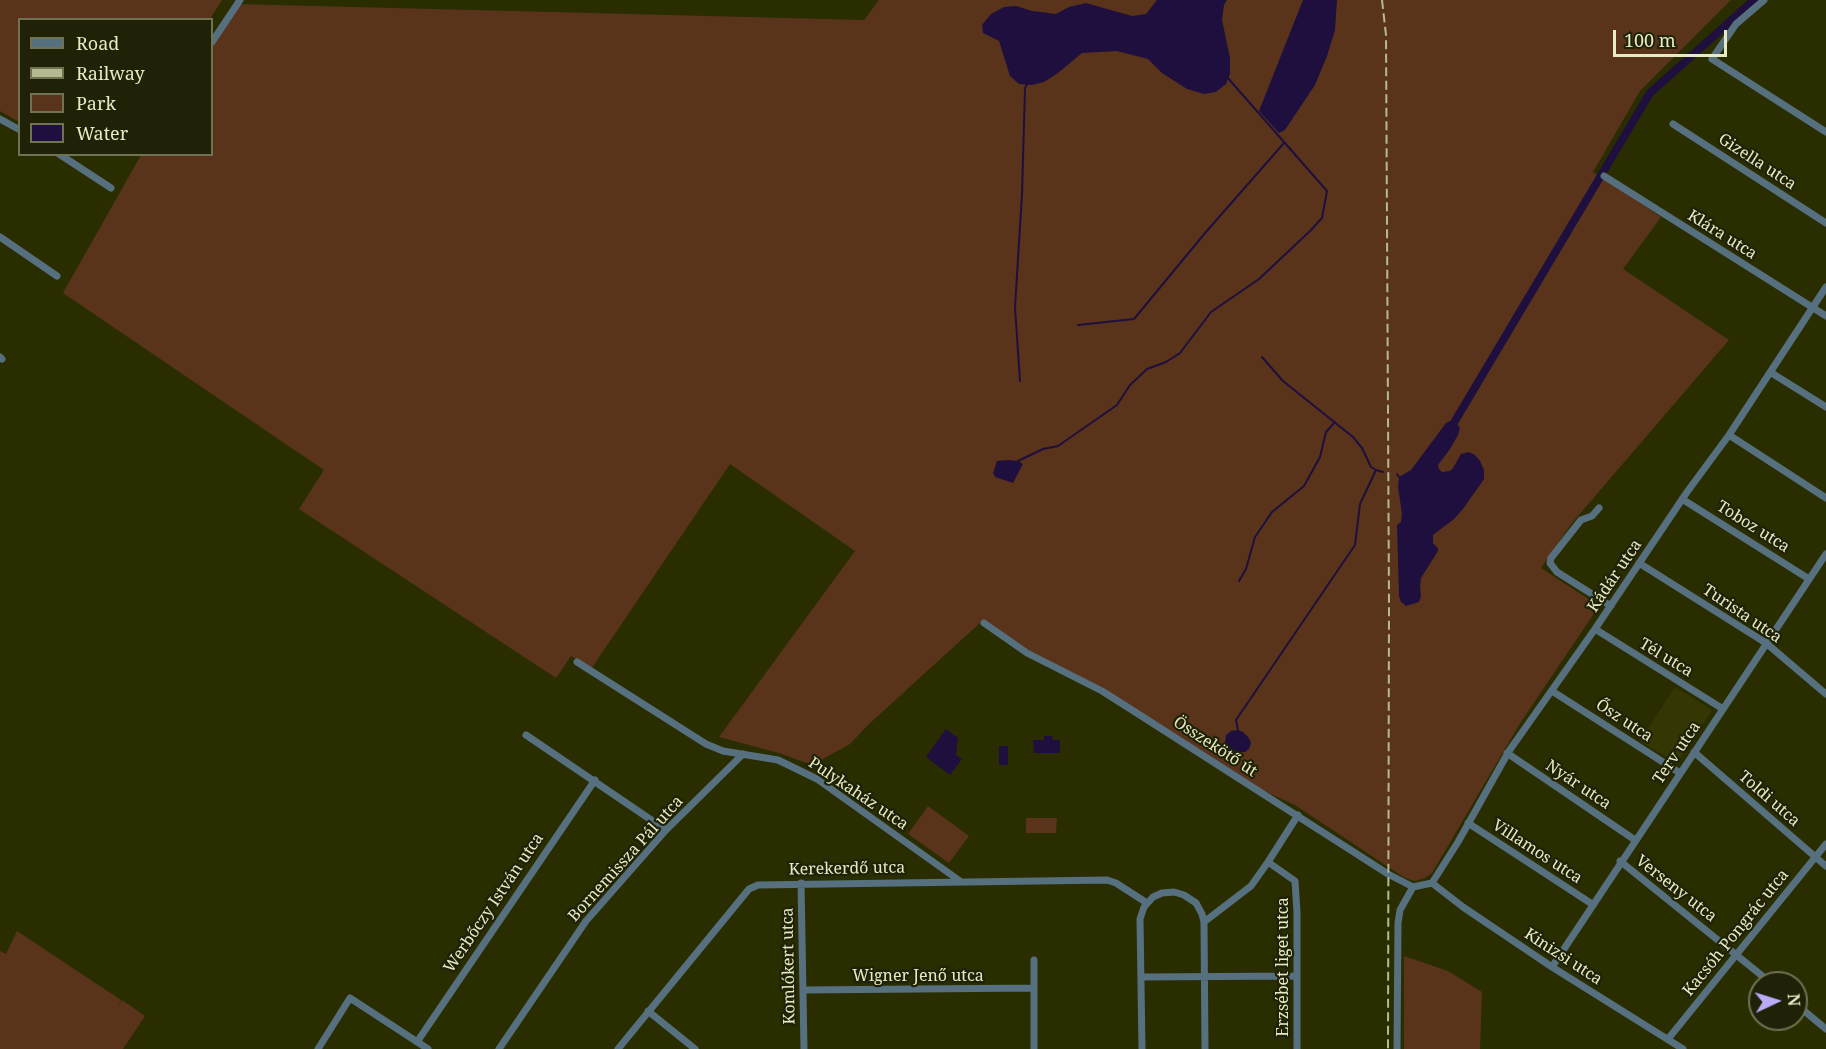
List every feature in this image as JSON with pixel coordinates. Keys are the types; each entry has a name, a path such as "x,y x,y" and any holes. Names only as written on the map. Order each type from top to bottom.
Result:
{"street":[{"path":"213,40 240,0"},
{"path":"1764,0 1736,24 1712,59 1826,132"},
{"path":"0,119 18,129"},
{"name":"Gizella utca","path":"1673,124 1826,223"},
{"path":"62,156 111,188"},
{"name":"Klára utca","path":"1604,176 1826,316"},
{"path":"0,237 57,276"},
{"name":"Kádár utca","path":"1432,883 1507,753 1729,435 1826,287"},
{"path":"1770,372 1826,406"},
{"path":"1729,435 1826,498"},
{"name":"Toboz utca","path":"1683,499 1809,579"},
{"path":"1599,508 1592,516 1581,520 1551,558 1550,563 1557,572 1611,606"},
{"name":"Terv utca","path":"1552,967 1620,861 1826,554"},
{"name":"Turista utca","path":"1639,563 1766,643 1826,694"},
{"name":"Összekötő út","path":"984,623 1027,653 1123,704 1388,874 1413,887"},
{"name":"Tél utca","path":"1595,629 1723,709"},
{"name":"Pulykaház utca","path":"577,662 706,744 723,751 778,760 817,779 960,881"},
{"name":"Ősz utca","path":"1552,691 1680,773"},
{"path":"526,735 666,830"},
{"name":"Toldi utca","path":"1694,752 1826,866"},
{"name":"Nyár utca","path":"1507,753 1635,840"},
{"name":"Bornemissza Pál utca","path":"499,1049 586,921 666,830 743,754"},
{"name":"Werbőczy István utca","path":"417,1042 595,780"},
{"path":"1204,922 1251,886 1298,816"},
{"name":"Villamos utca","path":"1468,823 1592,904"},
{"name":"Kacsóh Pongrác utca","path":"1668,1039 1826,844"},
{"name":"Verseny utca","path":"1620,861 1757,971"},
{"name":"Erzsébet liget utca","path":"1268,862 1295,881 1297,1049"},
{"name":"Kerekerdő utca","path":"618,1049 749,889 758,885 770,883 1107,880 1116,883 1147,903"},
{"name":"Komlókert utca","path":"801,883 804,1049"},
{"path":"1397,1049 1400,910 1413,887 1432,883"},
{"name":"Kinizsi utca","path":"1432,883 1552,967 1683,1049"},
{"path":"1142,1049 1140,925 1142,912 1147,903 1158,894 1168,892 1179,893 1196,903 1204,922 1205,1049"},
{"path":"1034,960 1034,1049"},
{"path":"1141,977 1296,976"},
{"name":"Wigner Jenő utca","path":"803,990 1034,988"},
{"path":"318,1049 351,998 428,1049"},
{"path":"648,1011 695,1049"},
{"path":"1808,1014 1826,1029"}],"shaded area":[{"path":"1675,687 1712,710 1677,763 1640,741"}],"green space":[{"path":"0,0 222,0 211,18 18,18 18,121 0,111"},
{"path":"879,0 1731,0 1640,91 1593,172 1661,217 1623,269 1729,340 1572,523 1541,568 1599,606 1519,725 1432,873 1425,878 1415,881 1405,878 1295,805 1242,781 1123,704 1027,653 981,622 850,744 812,765 779,753 719,737 855,551 730,464 591,669 571,656 556,678 299,509 324,470 63,293 140,156 213,156 213,40 237,4 864,20"},
{"path":"928,806 969,836 949,863 908,834"},
{"path":"1026,818 1057,818 1056,833 1026,833"},
{"path":"17,931 121,1000 117,1007 122,1000 145,1016 123,1049 0,1049 0,951 6,954"},
{"path":"1404,956 1448,971 1482,992 1480,1049 1404,1049"}],"water":[{"path":"1157,0 1227,0 1222,20 1230,58 1230,74 1226,84 1216,92 1204,94 1187,89 1162,73 1148,59 1117,51 1082,53 1044,82 1032,85 1019,84 1010,76 999,41 983,33 982,25 991,14 1004,7 1016,6 1056,14 1069,7 1086,3 1132,16 1146,14"},
{"path":"1303,0 1337,0 1335,30 1315,85 1285,130 1279,133 1259,111"},
{"path":"1455,421 1460,428 1450,449 1438,465 1439,469 1442,472 1450,471 1461,454 1469,452 1480,461 1484,470 1484,479 1454,519 1433,535 1433,543 1438,551 1421,578 1419,602 1406,606 1401,602 1399,596 1397,525 1401,522 1402,514 1398,487 1399,477 1411,470 1446,423"},
{"path":"1009,460 1023,464 1013,483 995,477 993,473 997,461"},
{"path":"946,729 958,738 956,755 962,759 950,775 926,757"},
{"path":"1238,730 1249,738 1251,743 1245,752 1229,749 1225,742 1226,735"},
{"path":"1044,736 1052,736 1053,740 1060,740 1060,753 1034,753 1033,740 1044,740"},
{"path":"999,746 1008,746 1008,765 999,765"}],"waterway":[{"path":"1455,421 1650,93 1754,0"},
{"path":"1018,461 1043,449 1058,446 1117,405 1130,385 1147,369 1166,362 1180,353 1211,312 1259,279 1322,218 1327,191 1227,77"},
{"path":"1020,381 1015,307 1022,194 1025,88 1028,82"},
{"path":"1078,325 1134,319 1284,143"},
{"path":"1262,357 1283,381 1353,437 1362,448 1371,467 1383,472"},
{"path":"1239,581 1246,569 1255,537 1272,512 1304,486 1320,457 1326,432 1335,422"},
{"path":"1238,730 1236,720 1355,545 1360,504 1376,470"}],"railway":[{"path":"1382,0 1386,35 1389,605 1388,1049"}]}
